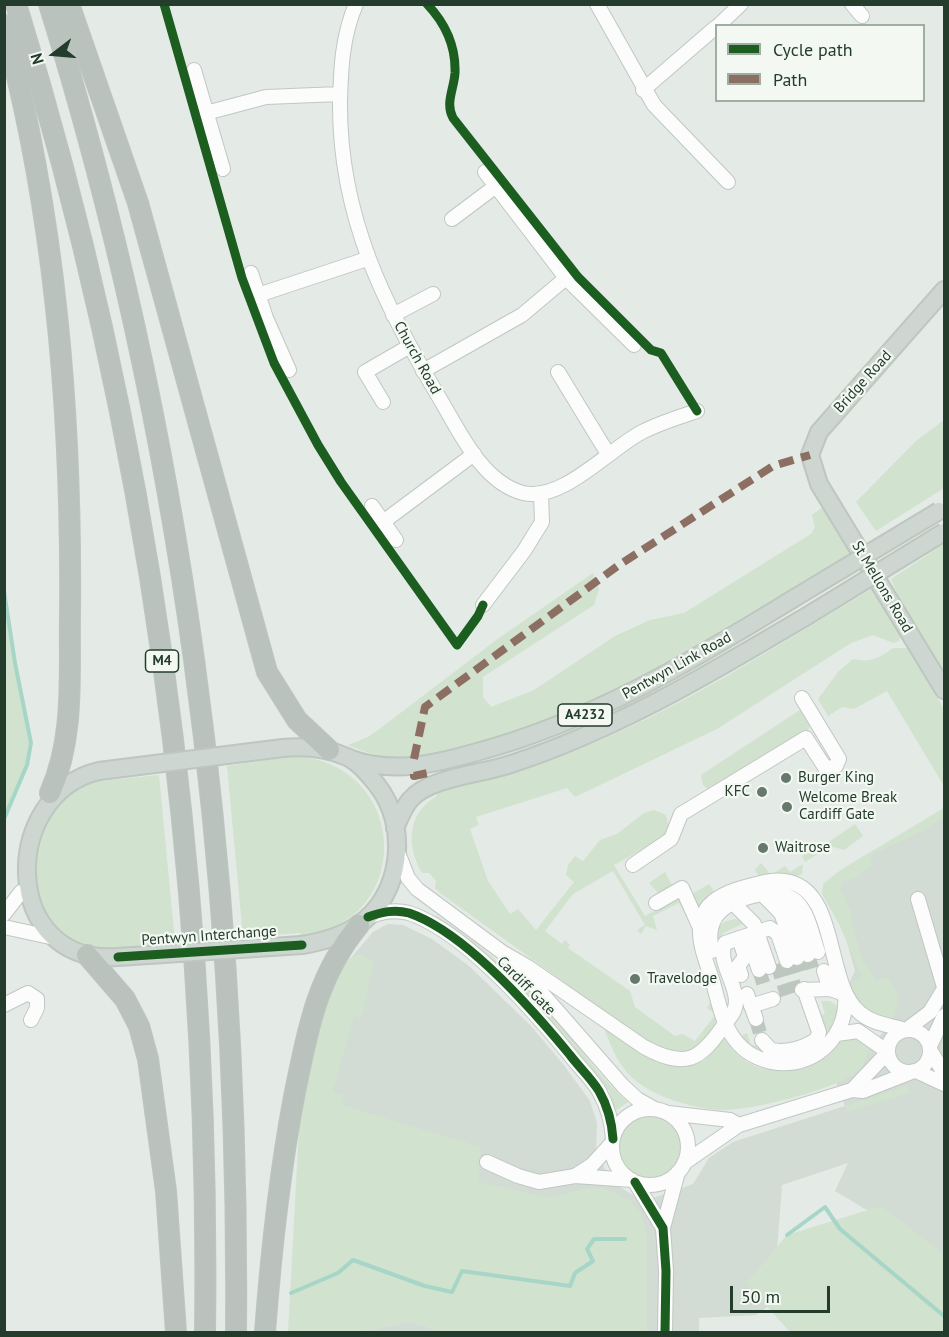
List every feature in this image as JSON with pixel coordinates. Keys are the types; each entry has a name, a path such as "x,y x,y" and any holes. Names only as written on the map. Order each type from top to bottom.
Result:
{"highway":[{"name":"M4","path":"16,4 59,154 105,341 141,527 168,701 197,994 205,1191 205,1332"},
{"name":"M4","path":"49,4 83,118 143,369 160,449 193,650 217,854 231,1029 237,1218 236,1332"},
{"path":"69,4 138,203 253,630 267,672 297,720 329,750"},
{"path":"4,25 30,130 42,191 52,267 67,452 70,578 67,725 64,755 50,793"},
{"path":"265,1332 271,1245 281,1165 305,1044 326,974 340,948 364,921"},
{"path":"87,955 125,999 139,1026 148,1059 166,1191 176,1332"}],"main road":[{"name":"Bridge Road","path":"819,484 810,455 819,432 945,290"},
{"name":"St Mellons Road","path":"819,484 945,690"},
{"name":"Pentwyn Link Road","path":"351,759 384,767 409,767 464,756 544,731 639,688 942,509"},
{"name":"Pentwyn Link Road","path":"395,828 409,800 425,788 511,764 601,730 682,689 945,532"},
{"name":"Pentwyn Interchange","path":"283,748 329,750 351,759 379,788 388,804 395,828 397,848 392,880 364,921 327,939 302,945 118,957 87,955 50,937 33,918 21,892 17,870 21,837 33,812 50,793 73,779 99,771 283,748"}],"street":[{"name":"Church Road","path":"356,4 347,25 340,66 342,151 347,188 367,259 393,315 423,371 474,454 487,470 509,486 524,493 541,492 572,481 643,431 697,411"},
{"path":"597,4 643,90 654,105 728,182"},
{"path":"719,24 741,4"},
{"path":"852,4 862,16"},
{"path":"643,90 715,28"},
{"path":"194,70 223,169"},
{"path":"206,113 266,97 340,94"},
{"path":"485,172 566,278 634,345"},
{"path":"452,219 496,186"},
{"path":"258,295 367,259"},
{"path":"251,273 289,370"},
{"path":"423,371 522,315 566,278"},
{"path":"393,315 433,294"},
{"path":"383,402 365,372 410,346"},
{"path":"558,372 608,454"},
{"path":"383,522 474,454"},
{"path":"483,605 524,551 542,522 541,492"},
{"path":"372,506 396,540"},
{"path":"633,865 671,839 681,814 806,738 826,769 836,766 839,759 802,698"},
{"name":"Cardiff Gate","path":"397,848 408,878 417,889 502,952 637,1099 680,1124 686,1134 688,1147 663,1228"},
{"path":"700,930 706,909 760,883 789,882 806,890 820,911 845,994 854,1008 868,1019 920,1033 945,1073"},
{"path":"656,903 682,888 700,930 703,951 726,1023 741,1047 758,1058 776,1063 809,1058 822,1050 837,1034 845,1011 845,994"},
{"path":"4,914 21,892"},
{"path":"726,1023 726,998 709,935 716,915 729,898 780,892 796,899 807,917 778,964"},
{"path":"762,894 781,913 778,964"},
{"path":"852,1090 888,1052 892,1040 930,1012 945,988 920,896"},
{"path":"729,898 751,918 752,933 745,957 738,966 778,964"},
{"name":"Cardiff Gate","path":"364,921 389,911 412,915 457,942 497,976 532,1012 598,1090 612,1127 615,1160 621,1172 634,1181 663,1228"},
{"path":"4,927 50,937"},
{"path":"502,952 657,1053 669,1058 698,1056 708,1048 734,1012 736,1001 724,943 752,933 775,929 778,934 778,964"},
{"path":"752,933 778,964"},
{"path":"762,1041 771,1050 783,1052 817,1039 819,1032 813,983 845,994"},
{"path":"4,1005 28,993 37,999 37,1008 31,1020"},
{"path":"487,1162 531,1181 545,1182 575,1176 634,1181 647,1185 660,1183 739,1125 852,1090 863,1091 915,1071 927,1063 930,1048 945,1016"},
{"path":"837,1034 858,1031 888,1052 889,1058 898,1069 915,1071 945,1084"},
{"name":"Cardiff Gate","path":"613,1141 624,1119 642,1110 730,1120 739,1125"},
{"path":"575,1176 592,1165 613,1141"},
{"path":"663,1228 666,1271 664,1332"}],"shaded area":[{"path":"944,808 944,1263 889,1223 835,1191 848,1163 782,1185 773,1303 756,1315 699,1318 699,1332 647,1332 647,1233 475,1187 304,1110 340,971 373,932 388,924 403,925 432,939 469,966 530,1025 563,1064 590,1101 597,1123 596,1148 601,1152 604,1168 614,1183 631,1194 653,1198 693,1184 709,1158 733,1142 845,1106 836,1082 856,1072 867,1050 885,1030 901,1021 892,1021 848,986 855,971 830,882"},
{"path":"410,1321 443,1332 362,1332"}],"green space":[{"path":"944,420 944,488 876,531 856,502 916,441"},
{"path":"823,507 852,552 717,633 625,683 530,726 437,755 414,759 391,758 348,745 368,737 499,638 593,573 599,589 594,605 483,677 483,697 491,707 534,690 615,636 650,620 684,613 811,534 815,527 812,515"},
{"path":"944,544 944,681 912,628 891,579"},
{"path":"873,588 901,635 899,641 893,643 873,635 851,643 717,729 575,797 567,788 476,817 479,825 470,829 488,881 510,914 518,909 536,930 574,882 566,875 568,865 575,856 583,861 600,840 617,834 644,813 654,810 666,815 669,828 664,837 614,865 645,916 679,898 691,925 679,903 653,916 657,930 646,926 641,934 637,930 645,925 613,871 573,894 545,931 562,944 565,940 570,945 568,948 630,991 635,1007 675,1036 683,1034 695,1041 716,1014 714,1026 708,1038 692,1051 677,1053 656,1048 440,893 435,888 436,881 429,873 422,873 413,852 412,830 415,820 427,803 437,796 436,792 539,764 611,736 726,676"},
{"path":"4,591 31,743 27,765 5,819"},
{"path":"893,648 907,648 944,709 944,786 887,691 854,709 842,707 828,716 818,699 838,672 853,659 874,659"},
{"path":"803,708 812,723 808,730 710,791 703,785 701,775"},
{"path":"291,756 330,764 359,784 377,811 384,843 380,874 365,903 339,925 301,936 300,933 243,937 227,766"},
{"path":"159,775 175,942 110,948 79,943 65,936 48,920 27,875 55,801 91,782"},
{"path":"944,808 944,817 921,832 871,855 872,866 856,878 843,882 840,889 852,912 851,920 861,955 876,981 888,977 898,998 897,1009 892,1021 877,1017 866,1009 848,986 861,976 839,924 822,894 823,884 842,869"},
{"path":"855,824 863,836 844,850 830,846 805,862 802,856 809,851 813,853"},
{"path":"761,863 771,875 785,866 790,872 803,864 802,874 793,877 760,878 755,870"},
{"path":"665,872 672,885 660,895 649,883"},
{"path":"709,884 716,894 700,912 692,894"},
{"path":"436,915 488,953 520,982 564,1029 602,1076 628,1102 615,1111 609,1091 535,1004 496,965 434,919"},
{"path":"741,920 742,924 723,933 718,947 716,936 718,928 724,922"},
{"path":"361,953 374,963 363,1011 360,1017 354,1016 333,1092 344,1095 342,1105 481,1147 479,1182 550,1198 591,1187 603,1188 630,1200 641,1213 647,1233 647,1332 443,1332 410,1321 362,1332 288,1332 300,1110 324,1003 336,970 341,971 349,959"},
{"path":"711,1001 714,1008 716,1014 707,1008"},
{"path":"821,1001 830,1001 836,1005 838,1021 831,1035 818,1046 802,1054 784,1058 767,1056 752,1049 742,1035 747,1033 751,1045 762,1046 775,1054 794,1054 803,1051 818,1041 822,1035 817,1016 825,1014"},
{"path":"607,1028 681,1065 704,1061 724,1039 741,1058 758,1067 774,1069 790,1065 841,1042 859,1038 870,1050 867,1051 865,1062 858,1071 832,1085 772,1103 722,1110 689,1105 655,1093 636,1081 617,1058 605,1031"},
{"path":"907,1086 910,1093 848,1112 845,1106"},
{"path":"644,1116 656,1116 672,1125 679,1135 681,1147 679,1159 672,1169 656,1178 644,1178 633,1173 624,1164 619,1153 619,1141 624,1130 633,1121"},
{"path":"881,1206 944,1254 944,1332 790,1332 746,1283 787,1235"}],"waterway":[{"path":"4,591 31,743 27,765 4,819"},
{"path":"787,1235 825,1207 840,1229 944,1316"},
{"path":"291,1293 338,1273 353,1260 425,1286 452,1292 462,1271 570,1286 575,1273 593,1261 587,1249 594,1239 625,1239"}],"tunnel":[{"path":"808,955 814,974"},
{"path":"797,958 803,977"},
{"path":"787,961 796,992"},
{"path":"777,964 787,995"},
{"path":"759,970 765,989"},
{"path":"756,1019 762,1040"}],"marked path":[{"path":"414,759 425,707 619,565 773,466 810,455"},
{"path":"414,774 414,776 428,773 429,777"}],"cycle path":[{"path":"164,4 242,278 274,363 318,445 341,482 457,645 478,616 483,605"},
{"path":"427,4 444,27 454,54 455,73 450,107 453,118 578,277 651,350 661,353 697,411"},
{"path":"368,917 398,911 409,913 453,937 475,954 518,995 599,1091 607,1108 613,1139"},
{"path":"118,957 302,945"},
{"path":"635,1182 663,1228 666,1271 665,1332"}],"place":[{"name":"Burger King","path":"786,778"},
{"name":"KFC","path":"762,792"},
{"name":"Welcome Break Cardiff Gate","path":"787,807"},
{"name":"Waitrose","path":"763,848"},
{"name":"Travelodge","path":"635,979"}]}
